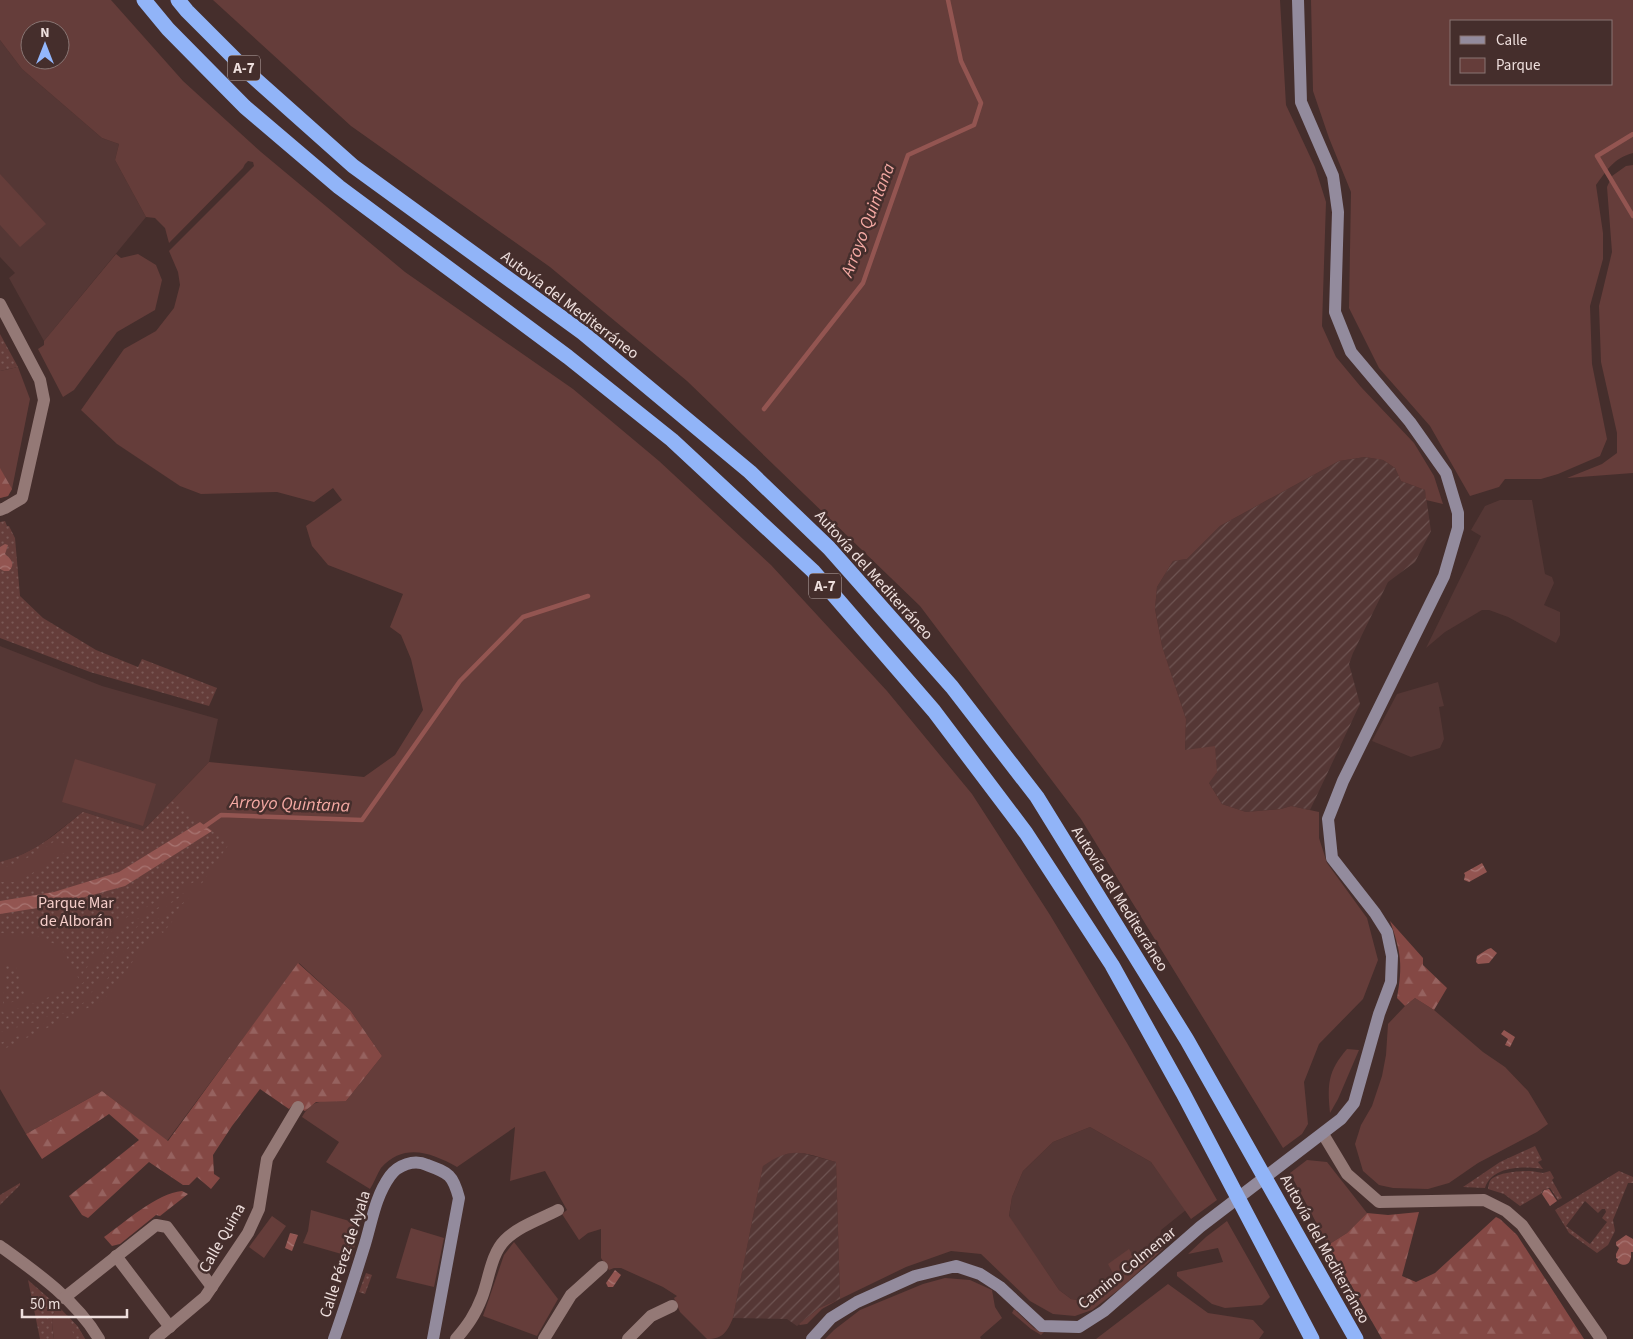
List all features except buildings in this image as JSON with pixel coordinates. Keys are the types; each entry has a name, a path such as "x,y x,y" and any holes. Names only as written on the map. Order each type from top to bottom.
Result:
{"highway":[{"name":"A-7","path":"144,0 168,29 245,107 339,187 568,357 672,440 819,579 934,711 1037,849 1112,965 1174,1076 1312,1339"},
{"name":"Autovía del Mediterráneo","path":"178,0 252,76 353,166 582,334 750,472 829,548 952,687 1042,806 1187,1040 1356,1339"}],"main road":[{"name":"Camino Colmenar","path":"812,1339 831,1318 857,1302 915,1276 956,1266 980,1274 1000,1288 1042,1326 1078,1327 1104,1311 1200,1227 1323,1134 1341,1119 1354,1103 1379,1014 1391,982 1392,956 1387,932 1375,913 1332,858 1328,819 1343,781 1444,576 1458,528 1458,512 1446,473 1410,422 1351,352 1335,312 1338,212 1334,176 1301,102 1298,0"},
{"name":"Calle Pérez de Ayala","path":"334,1339 366,1243 378,1198 390,1175 400,1167 412,1163 422,1163 444,1171 455,1182 459,1198 433,1339"}],"street":[{"path":"0,304 40,380 44,400 22,498 0,510"},
{"name":"Calle Quina","path":"155,1339 206,1297 248,1233 259,1209 267,1159 298,1107"},
{"path":"1323,1134 1348,1174 1379,1202 1484,1200 1506,1211 1522,1225 1601,1339"},
{"path":"456,1339 469,1325 481,1299 496,1253 503,1242 512,1234 558,1210"},
{"path":"64,1298 156,1225 167,1227 212,1287"},
{"path":"0,1246 32,1268 88,1320 99,1339"},
{"path":"116,1256 170,1327"},
{"path":"544,1339 571,1295 602,1267"},
{"path":"628,1339 651,1316 672,1306"}],"shaded area":[{"path":"0,40 20,66 20,70 23,70 102,138 119,144 115,160 146,217 44,341 9,278 15,273 0,257"},
{"path":"1365,457 1383,460 1395,468 1401,481 1425,490 1431,531 1415,562 1388,582 1353,653 1349,664 1360,704 1310,810 1291,806 1281,809 1246,812 1222,804 1185,751 1186,719 1162,646 1155,609 1157,587 1173,561 1187,559 1220,526 1339,461"},
{"path":"1500,500 1532,500 1545,574 1552,577 1554,583 1544,605 1560,612 1560,635 1556,643 1508,617 1489,610 1482,610 1445,632 1426,648 1481,536 1471,530 1485,506"},
{"path":"0,646 102,686 218,719 209,762 143,831 83,812 34,850 16,859 0,862"},
{"path":"1438,682 1444,706 1439,707 1444,739 1440,748 1411,757 1372,741 1397,694"},
{"path":"1090,1127 1151,1162 1186,1210 1161,1230 1159,1242 1100,1295 1083,1301 1071,1299 1059,1290 1009,1217 1012,1197 1023,1171 1053,1142"},
{"path":"798,1152 836,1162 840,1299 819,1308 797,1326 787,1319 733,1318 763,1165 778,1155"}],"green space":[{"name":"Parque Mar de Alborán","path":"0,0 111,0 183,81 261,152 405,272 573,389 659,461 771,565 887,691 972,794 1050,915 1127,1043 1217,1200 1191,1219 1151,1162 1090,1127 1053,1142 1023,1171 1012,1197 1009,1216 1059,1290 1071,1299 1083,1301 1100,1295 1159,1242 1163,1249 1121,1288 1092,1310 1075,1316 1053,1314 1030,1301 981,1254 951,1251 906,1267 840,1299 836,1162 806,1154 791,1153 782,1155 763,1166 733,1318 724,1334 717,1338 707,1339 680,1312 674,1298 677,1296 663,1287 621,1268 609,1270 601,1258 601,1229 588,1233 579,1240 562,1214 567,1210 545,1171 510,1181 515,1127 457,1167 428,1154 418,1152 399,1155 381,1168 370,1189 326,1162 339,1142 302,1117 315,1103 346,1101 382,1056 350,1010 299,963 167,1141 102,1091 26,1134 0,1089 0,862 24,854 34,848 83,812 143,831 209,762 364,777 395,755 423,710 411,659 401,635 390,627 403,594 328,565 312,546 306,526 342,500 333,488 314,502 277,492 201,494 180,486 117,444 81,410 124,349 156,331 174,308 180,285 178,272 169,251 254,166 253,162 248,161 169,243 165,228 155,218 146,217 115,160 119,144 102,138 23,70 70,70 70,20 20,20 20,66 0,40"},
{"path":"213,0 1280,0 1286,105 1315,167 1326,202 1322,326 1336,357 1361,387 1414,443 1434,476 1443,504 1426,500 1425,490 1401,481 1395,468 1383,460 1365,457 1339,461 1220,526 1187,559 1173,561 1157,587 1155,609 1162,646 1186,719 1185,750 1215,746 1217,772 1209,783 1222,804 1246,812 1281,809 1291,806 1319,812 1319,838 1327,863 1367,918 1378,960 1363,999 1319,1044 1304,1082 1308,1124 1302,1134 1283,1148 1081,819 920,606 687,381 550,267 351,126"},
{"path":"1311,0 1633,0 1633,153 1616,161 1596,185 1603,233 1603,259 1590,306 1592,364 1607,439 1600,456 1558,474 1541,479 1505,479 1499,487 1470,496 1430,426 1379,368 1349,308 1351,192 1329,138 1313,91"},
{"path":"1633,165 1633,473 1567,478 1602,464 1617,453 1617,433 1601,362 1599,306 1612,252 1607,187 1612,176 1626,166"},
{"path":"0,174 46,224 20,247 0,225"},
{"path":"116,254 121,258 138,254 156,265 162,280 155,310 117,332 74,390 63,397 38,349 44,345 44,341"},
{"path":"0,334 18,367 0,371"},
{"path":"18,367 30,399 12,489 8,496 0,498 0,371"},
{"path":"0,468 12,489 8,496 0,498"},
{"path":"5,521 15,538 20,596 43,618 96,650 138,667 142,659 217,688 209,706 90,672 0,638 0,522"},
{"path":"75,759 156,784 143,826 62,802"},
{"path":"172,801 200,822 119,872 54,892 0,901 0,882 18,882 72,848 56,840 30,857 0,869 0,862 24,854 34,848 83,812 143,831"},
{"name":"Parque Mar de Alborán","path":"212,831 229,844 200,886 194,882 118,922 79,979 61,947 33,934 0,933 0,914 56,905 125,886"},
{"path":"187,892 137,927 92,992 39,1021 24,1025 10,1011 83,983 121,928"},
{"path":"191,897 163,933 157,929 104,1000 0,1051 0,1043 26,1033 96,996 140,929 170,912"},
{"path":"1390,921 1423,958 1423,965 1447,988 1434,1010 1415,998 1405,1006 1397,998 1400,959 1397,941"},
{"path":"298,963 350,1010 382,1056 346,1101 316,1102 305,1111 293,1105 289,1109 260,1089 213,1155 214,1174 220,1178 211,1189 197,1177 189,1185 183,1185 149,1162 88,1218 82,1215 69,1196 139,1140 109,1114 42,1159 26,1134 102,1091 168,1141"},
{"path":"15,964 26,999 3,1004 6,965"},
{"path":"1415,998 1434,1010 1483,1052 1505,1067 1528,1091 1548,1124 1537,1132 1478,1163 1449,1183 1428,1189 1393,1188 1379,1185 1363,1171 1355,1144 1361,1125 1372,1106 1382,1076 1386,1055 1388,1024"},
{"path":"0,1009 18,1027 0,1032"},
{"path":"1347,1049 1359,1050 1330,1113 1330,1078 1336,1064"},
{"path":"1535,1146 1542,1160 1538,1162 1543,1169 1509,1169 1494,1175 1485,1188 1463,1187 1500,1162"},
{"path":"1307,1160 1327,1162 1367,1213 1347,1233 1328,1245 1290,1173"},
{"path":"1531,1171 1543,1173 1550,1171 1554,1178 1552,1180 1562,1198 1558,1200 1550,1188 1543,1190 1542,1193 1520,1206 1504,1194 1488,1189 1493,1178 1509,1173"},
{"path":"1619,1171 1633,1177 1633,1183 1628,1183 1613,1220 1615,1231 1608,1245 1597,1253 1569,1233 1555,1210","holes":["1585,1201 1598,1213 1605,1209 1606,1212 1602,1218 1607,1222 1590,1244 1566,1226"]},
{"path":"20,1183 20,1185 0,1205 0,1195"},
{"path":"182,1191 188,1194 160,1216 156,1215 120,1244 112,1246 104,1237 162,1197"},
{"path":"311,1210 360,1224 352,1257 303,1243 308,1231"},
{"path":"1419,1212 1402,1276 1416,1282 1435,1273 1496,1217 1517,1235 1584,1339 1382,1339 1328,1245 1347,1233 1367,1213 1388,1215"},
{"path":"272,1216 286,1226 264,1258 249,1247"},
{"path":"1227,1221 1270,1297 1262,1305 1225,1308 1212,1304 1177,1276 1177,1272 1223,1262 1218,1248 1188,1254"},
{"path":"411,1228 444,1238 434,1287 396,1278"},
{"path":"514,1242 558,1299 537,1336 483,1316 504,1255"},
{"path":"1129,1249 1134,1258 1114,1275 1108,1264"},
{"path":"366,1273 372,1275 365,1294 359,1292"},
{"path":"945,1278 970,1280 992,1290 995,1307 1002,1318 980,1337 981,1339 825,1339 860,1310 923,1284"},
{"path":"28,1280 60,1308 56,1310 53,1317 54,1339 40,1339"},
{"path":"1168,1284 1208,1313 1253,1320 1264,1332 1259,1339 1096,1339"},
{"path":"840,1299 822,1309 807,1324 799,1324 819,1308"},
{"path":"60,1308 78,1327 85,1339 54,1339 53,1317 56,1310"},
{"path":"1014,1309 1034,1328 1044,1332 1041,1335 1031,1329 1012,1313"},
{"path":"67,1315 78,1327 85,1339 75,1339"}],"water":[{"path":"5,544 8,545 5,554 12,564 9,571 0,569 0,547"},
{"path":"200,822 212,831 125,886 56,905 0,914 0,901 54,892 119,872"},
{"path":"1482,863 1487,872 1469,882 1464,880 1464,873"},
{"path":"1491,948 1497,953 1489,963 1478,964 1476,962 1477,956"},
{"path":"1504,1030 1515,1037 1510,1047 1505,1045 1508,1039 1501,1034"},
{"path":"1549,1189 1557,1201 1550,1206 1542,1194 1544,1190"},
{"path":"290,1233 298,1235 292,1251 285,1248"},
{"path":"1626,1235 1633,1239 1633,1252 1631,1252 1630,1261 1624,1265 1617,1262 1616,1254 1619,1248 1616,1242"},
{"path":"615,1270 621,1275 613,1287 608,1287 606,1283"}],"waterway":[{"name":"Arroyo Quintana","path":"764,409 863,283 908,155 974,125 981,103 961,61 948,0"},
{"path":"1633,134 1597,156 1633,216"},
{"name":"Arroyo Quintana","path":"201,829 221,815 362,820 460,681 523,617 588,596"}]}
